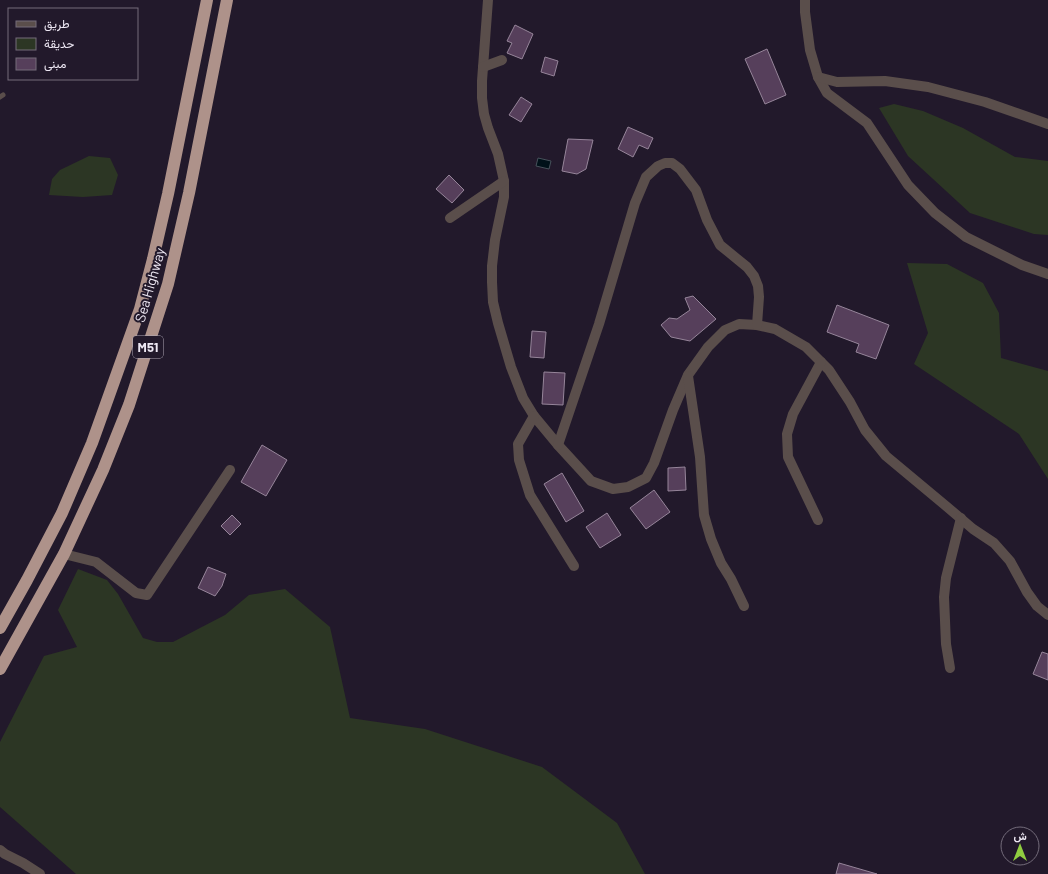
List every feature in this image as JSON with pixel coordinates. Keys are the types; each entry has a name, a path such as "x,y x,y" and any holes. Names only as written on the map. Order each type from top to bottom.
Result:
{"highway":[{"name":"Sea Highway","path":"0,628 62,513 92,443 140,309 168,194 207,0"},
{"name":"Sea Highway","path":"0,669 64,554 103,470 129,405 168,284 189,193 227,0"}],"street":[{"path":"488,0 482,98 484,114 498,154 504,181 504,197 495,240 492,266 493,302 511,367 523,398 534,416 558,445 591,481 613,489 628,487 646,478 654,463 673,410 688,375 708,347 725,330 740,324 757,325 775,330 806,347 829,370 850,402 865,430 886,456 973,529 994,543 1010,561 1037,606 1048,615"},
{"path":"805,0 810,50 818,78 827,93 867,123 908,185 935,213 966,237 1022,265 1048,274"},
{"path":"483,67 502,60"},
{"path":"818,78 837,82 885,81 928,87 985,102 1048,124"},
{"path":"558,445 600,324 635,203 646,177 658,166 665,163 672,163 680,169 696,190 707,220 720,245 747,267 754,276 758,286 759,297 757,325"},
{"path":"450,218 504,181"},
{"path":"818,520 788,457 787,434 793,414 821,362"},
{"path":"688,375 700,457 704,516 711,539 721,563 744,606"},
{"path":"534,416 518,444 519,460 530,495 574,566"},
{"path":"64,554 96,562 136,592 147,595 230,470"},
{"path":"950,668 946,644 944,597 946,578 961,518"},
{"path":"0,850 4,854 23,862 40,874"}],"green space":[{"path":"894,104 923,111 963,128 1015,157 1048,161 1048,235 1034,234 970,213 908,156 879,108"},
{"path":"89,156 110,158 118,175 112,195 83,197 49,195 52,179 60,170"},
{"path":"907,263 947,264 983,283 999,313 1001,358 1048,371 1048,479 1019,434 914,364 928,333"},
{"path":"78,569 107,580 118,594 143,638 157,642 173,642 225,615 249,595 285,589 330,627 350,718 425,729 542,767 617,823 645,874 76,874 0,807 0,742 44,656 77,647 58,610"}],"shaded area":[{"path":"538,158 551,161 549,169 536,166"}],"building":[{"path":"515,25 533,34 522,59 507,53 512,43 507,41"},
{"path":"767,49 786,95 765,104 745,59"},
{"path":"545,57 558,61 554,76 541,72"},
{"path":"521,97 532,104 521,122 509,115"},
{"path":"628,127 653,138 648,149 639,145 633,157 618,149"},
{"path":"568,139 593,140 586,169 577,174 562,171"},
{"path":"449,175 464,190 452,203 436,189"},
{"path":"693,296 716,319 690,341 671,337 661,325 669,318 677,319 690,310 685,298"},
{"path":"837,305 889,325 876,359 856,352 859,344 827,332"},
{"path":"532,331 546,332 544,358 530,357"},
{"path":"544,372 565,373 563,405 542,404"},
{"path":"262,445 287,460 266,496 241,482"},
{"path":"685,467 686,490 668,491 668,468"},
{"path":"562,473 584,511 566,522 544,484"},
{"path":"654,490 670,512 646,529 630,508"},
{"path":"607,513 621,535 600,548 586,527"},
{"path":"232,515 241,524 230,535 221,526"},
{"path":"208,567 226,574 222,586 215,596 198,588"},
{"path":"1042,652 1048,654 1048,680 1033,674"},
{"path":"839,863 877,874 836,874"}]}
